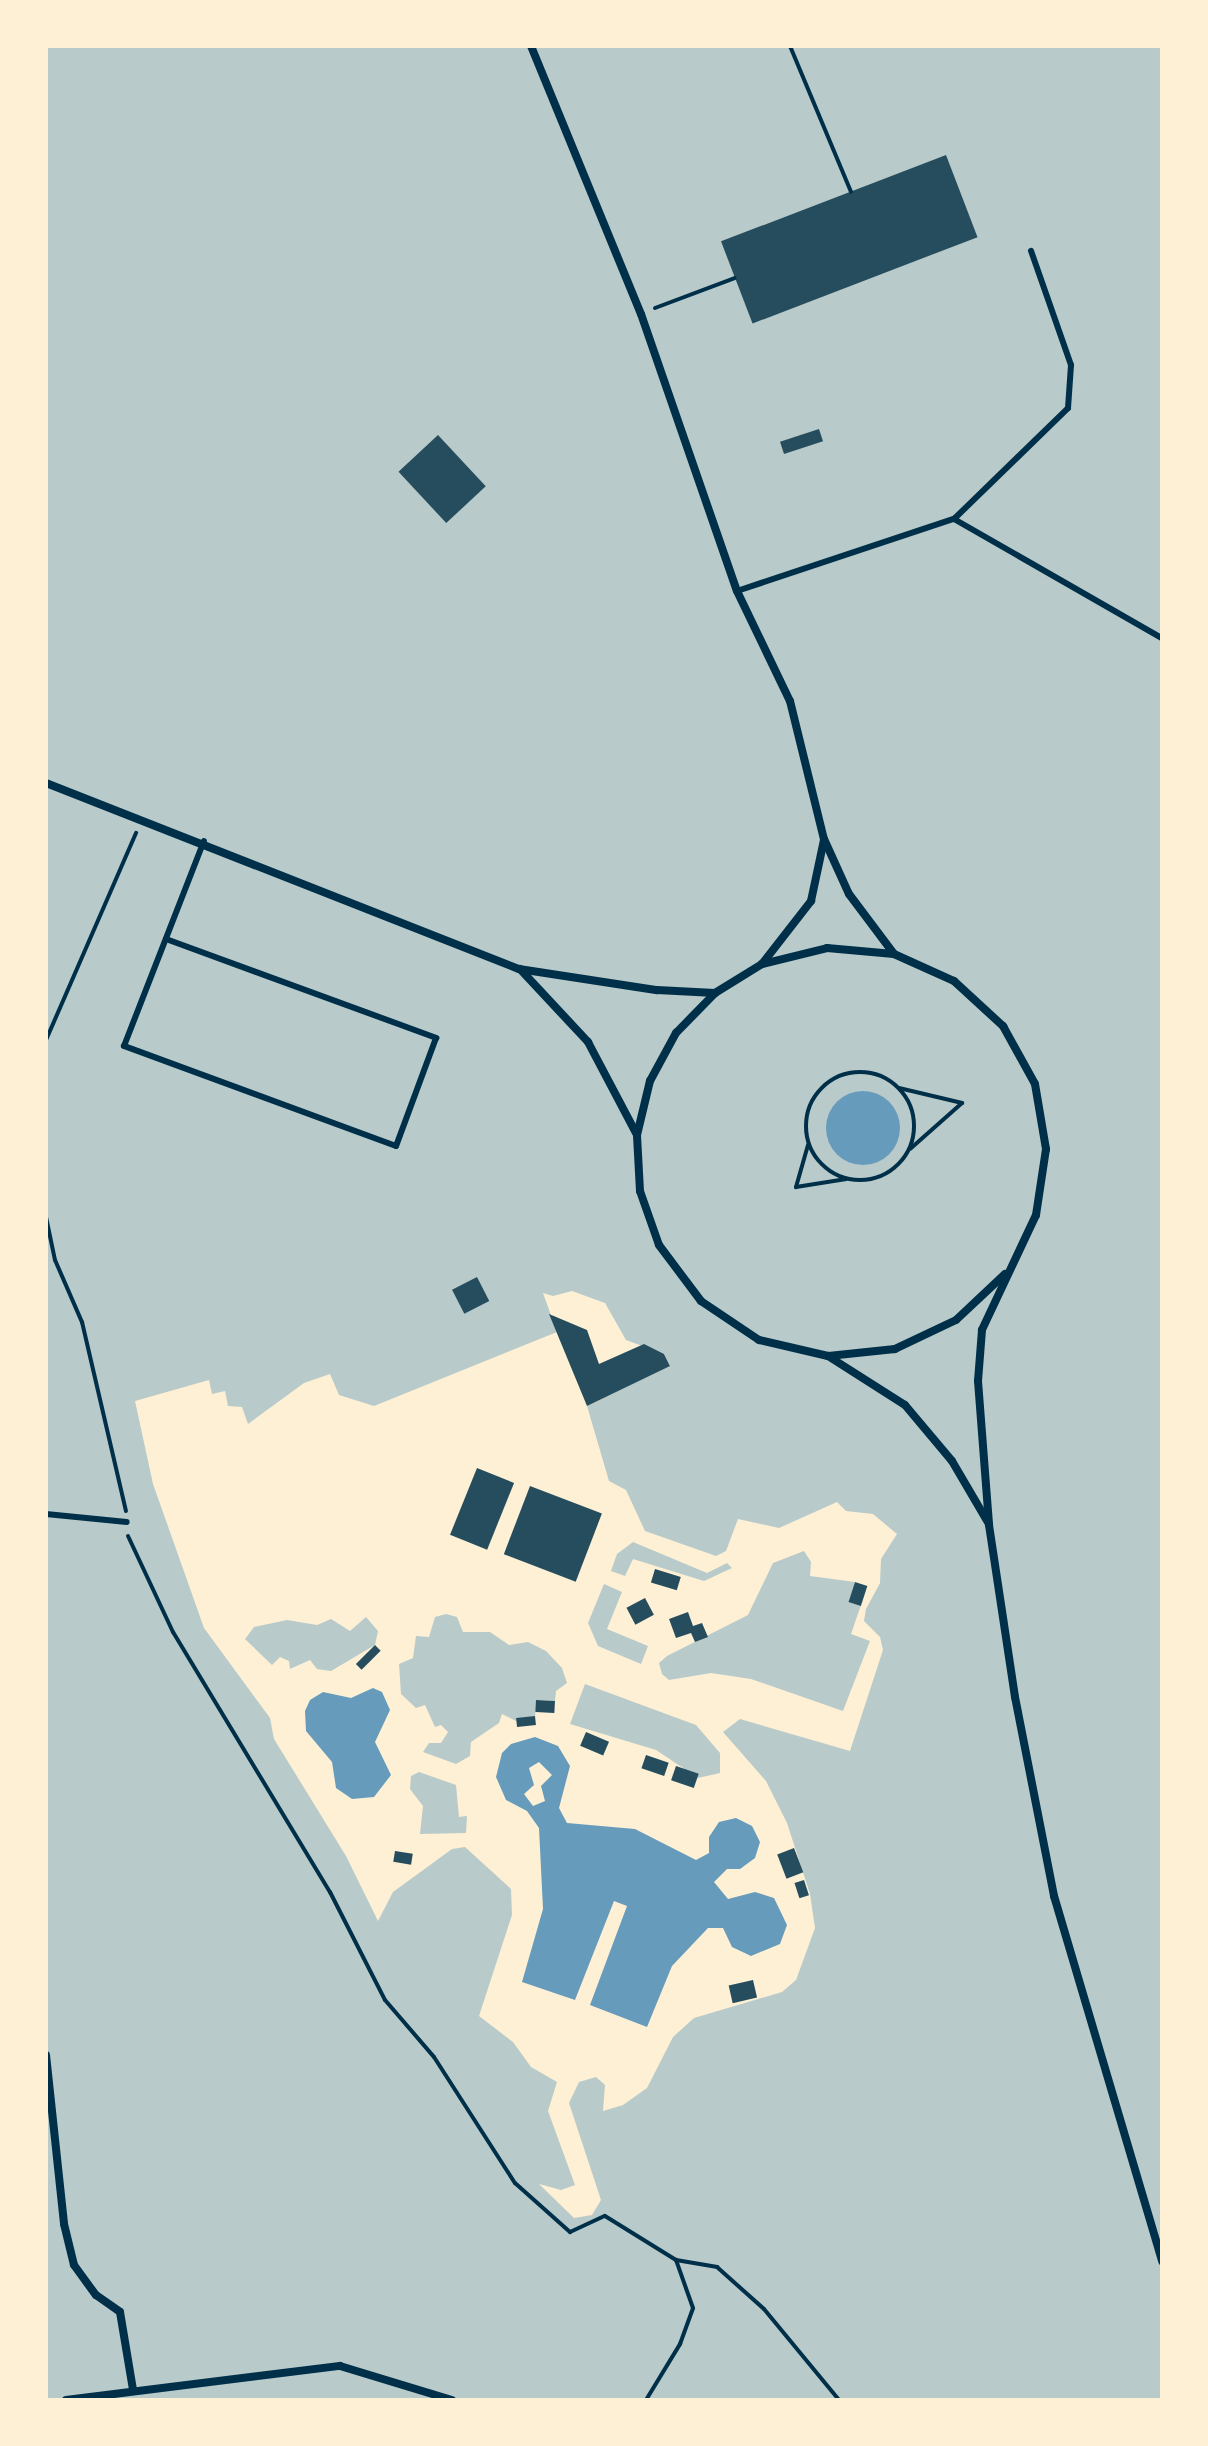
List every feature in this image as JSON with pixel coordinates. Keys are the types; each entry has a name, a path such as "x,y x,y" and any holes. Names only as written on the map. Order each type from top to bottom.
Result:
{"street":[{"path":"531,46 641,314 737,591 790,701 824,839 849,894 894,954"},
{"path":"46,783 204,841 519,969 657,990 715,993"},
{"path":"762,964 811,901 824,839"},
{"path":"1005,1274 944,1326 895,1349 828,1356 759,1340 701,1301 659,1245 640,1191 637,1135 650,1081 676,1033 715,993 762,964 827,948 894,954 954,981 1003,1026 1035,1084 1046,1149 1036,1215 1005,1274 982,1330 978,1381 989,1525 1015,1697 1054,1896 1162,2261"},
{"path":"519,969 588,1042 637,1135"},
{"path":"828,1356 905,1405 952,1461 989,1525"},
{"path":"46,2055 64,2224 74,2265 96,2295 120,2312 133,2390"},
{"path":"66,2400 340,2366 452,2400"}],"lane":[{"path":"737,591 954,519 1068,408 1071,365 1031,251"},
{"path":"954,519 1162,638"},
{"path":"166,939 436,1038 396,1146 124,1046 204,841"},
{"path":"46,1514 127,1522"}],"path":[{"path":"790,46 851,192"},
{"path":"641,314 735,278"},
{"path":"46,1040 143,819"},
{"path":"869,1073 899,1088 962,1103 889,1172 796,1187 809,1142 812,1102 835,1078 869,1073"},
{"path":"899,1088 914,1118 908,1151"},
{"path":"809,1142 824,1165 848,1179"},
{"path":"46,1217 55,1260 82,1322 129,1541 173,1632 330,1892 385,2000 434,2057 515,2183 570,2232 605,2216 676,2260 717,2267 741,2286 839,2400"},
{"path":"646,2400 680,2344 693,2308 693,2295 676,2260"}],"shaded area":[{"path":"46,46 1162,46 1162,2400 46,2400","holes":["572,1291 605,1303 626,1340 664,1354 670,1365 587,1406 609,1481 626,1490 645,1531 716,1556 726,1551 738,1519 779,1528 837,1502 846,1511 873,1514 897,1534 881,1559 880,1583 866,1609 864,1621 880,1637 883,1650 850,1751 740,1719 723,1732 766,1781 787,1823 810,1894 815,1928 796,1980 782,1992 694,2018 673,2037 647,2088 623,2105 603,2111 605,2085 596,2077 579,2082 569,2103 601,2200 592,2215 574,2218 539,2184 561,2190 575,2185 548,2111 557,2082 531,2067 513,2042 479,2016 512,1915 511,1889 465,1847 452,1849 393,1892 378,1921 346,1856 274,1739 270,1718 204,1628 153,1484 135,1401 209,1380 212,1394 225,1391 228,1406 242,1407 248,1424 304,1383 330,1374 339,1395 374,1406 557,1332 543,1293 553,1296"]},
{"path":"633,1542 707,1573 727,1563 732,1568 704,1581 633,1559 625,1576 611,1571 617,1554"},
{"path":"804,1551 811,1562 810,1576 855,1582 849,1601 861,1605 851,1634 870,1641 843,1711 751,1679 711,1673 669,1680 662,1674 659,1663 667,1656 748,1615 773,1563"},
{"path":"604,1584 622,1592 607,1629 648,1646 641,1664 598,1646 588,1623"},
{"path":"446,1614 457,1617 463,1632 490,1632 509,1645 528,1642 546,1651 562,1668 567,1683 556,1691 555,1701 537,1700 535,1716 516,1721 502,1714 499,1723 471,1742 470,1756 456,1764 423,1752 429,1743 441,1743 448,1732 441,1725 435,1727 425,1705 416,1708 401,1694 399,1664 413,1658 416,1636 429,1637 435,1617"},
{"path":"366,1617 378,1631 375,1645 331,1671 317,1669 310,1660 290,1669 289,1661 280,1657 272,1665 245,1639 254,1627 287,1620 317,1625 331,1619 350,1631"},
{"path":"585,1684 696,1725 720,1753 720,1773 698,1778 656,1750 570,1724"},
{"path":"419,1772 456,1785 459,1817 467,1816 466,1833 420,1834 423,1806 410,1789 411,1776"}],"water":[{"path":"856,1091 870,1091 884,1097 894,1107 900,1128 894,1149 884,1159 870,1165 856,1165 842,1159 832,1149 826,1135 826,1121 832,1107 842,1097"},
{"path":"373,1688 382,1692 390,1710 375,1742 391,1775 374,1797 352,1799 336,1788 332,1762 306,1731 305,1711 310,1700 323,1692 351,1698"},
{"path":"535,1737 558,1746 570,1766 559,1808 567,1823 635,1829 696,1860 709,1853 709,1837 719,1822 736,1818 752,1826 760,1842 755,1858 740,1869 727,1869 714,1882 728,1899 755,1892 774,1898 787,1925 780,1944 751,1956 732,1947 723,1928 708,1928 672,1966 647,2027 590,2005 627,1906 614,1901 575,2000 522,1982 543,1909 539,1828 527,1811 506,1800 496,1777 502,1753 511,1744","holes":["539,1762 552,1775 541,1786 545,1801 533,1806 524,1794 534,1785 529,1768"]}],"building":[{"path":"946,155 978,237 753,324 721,241"},
{"path":"819,429 823,441 784,454 780,442"},
{"path":"438,435 486,486 446,523 399,472"},
{"path":"477,1277 489,1301 464,1314 452,1290"},
{"path":"549,1314 587,1330 599,1364 644,1344 664,1354 670,1366 587,1406"},
{"path":"477,1468 514,1483 487,1550 450,1535"},
{"path":"530,1486 602,1514 576,1582 504,1554"},
{"path":"655,1569 681,1577 677,1590 651,1582"},
{"path":"855,1582 867,1586 861,1606 849,1602"},
{"path":"645,1598 654,1615 635,1625 626,1608"},
{"path":"688,1612 693,1626 702,1623 708,1637 695,1642 691,1633 676,1638 669,1619"},
{"path":"375,1645 381,1651 362,1670 356,1664"},
{"path":"536,1700 555,1701 554,1713 535,1712"},
{"path":"535,1716 536,1725 517,1727 516,1718"},
{"path":"586,1732 609,1742 603,1756 580,1746"},
{"path":"646,1755 669,1763 664,1776 641,1768"},
{"path":"676,1766 699,1774 694,1788 671,1780"},
{"path":"794,1848 803,1872 787,1879 777,1854"},
{"path":"395,1851 413,1854 411,1865 393,1862"},
{"path":"804,1880 809,1895 799,1898 794,1883"},
{"path":"753,1980 757,1998 733,2003 729,1986"}]}
